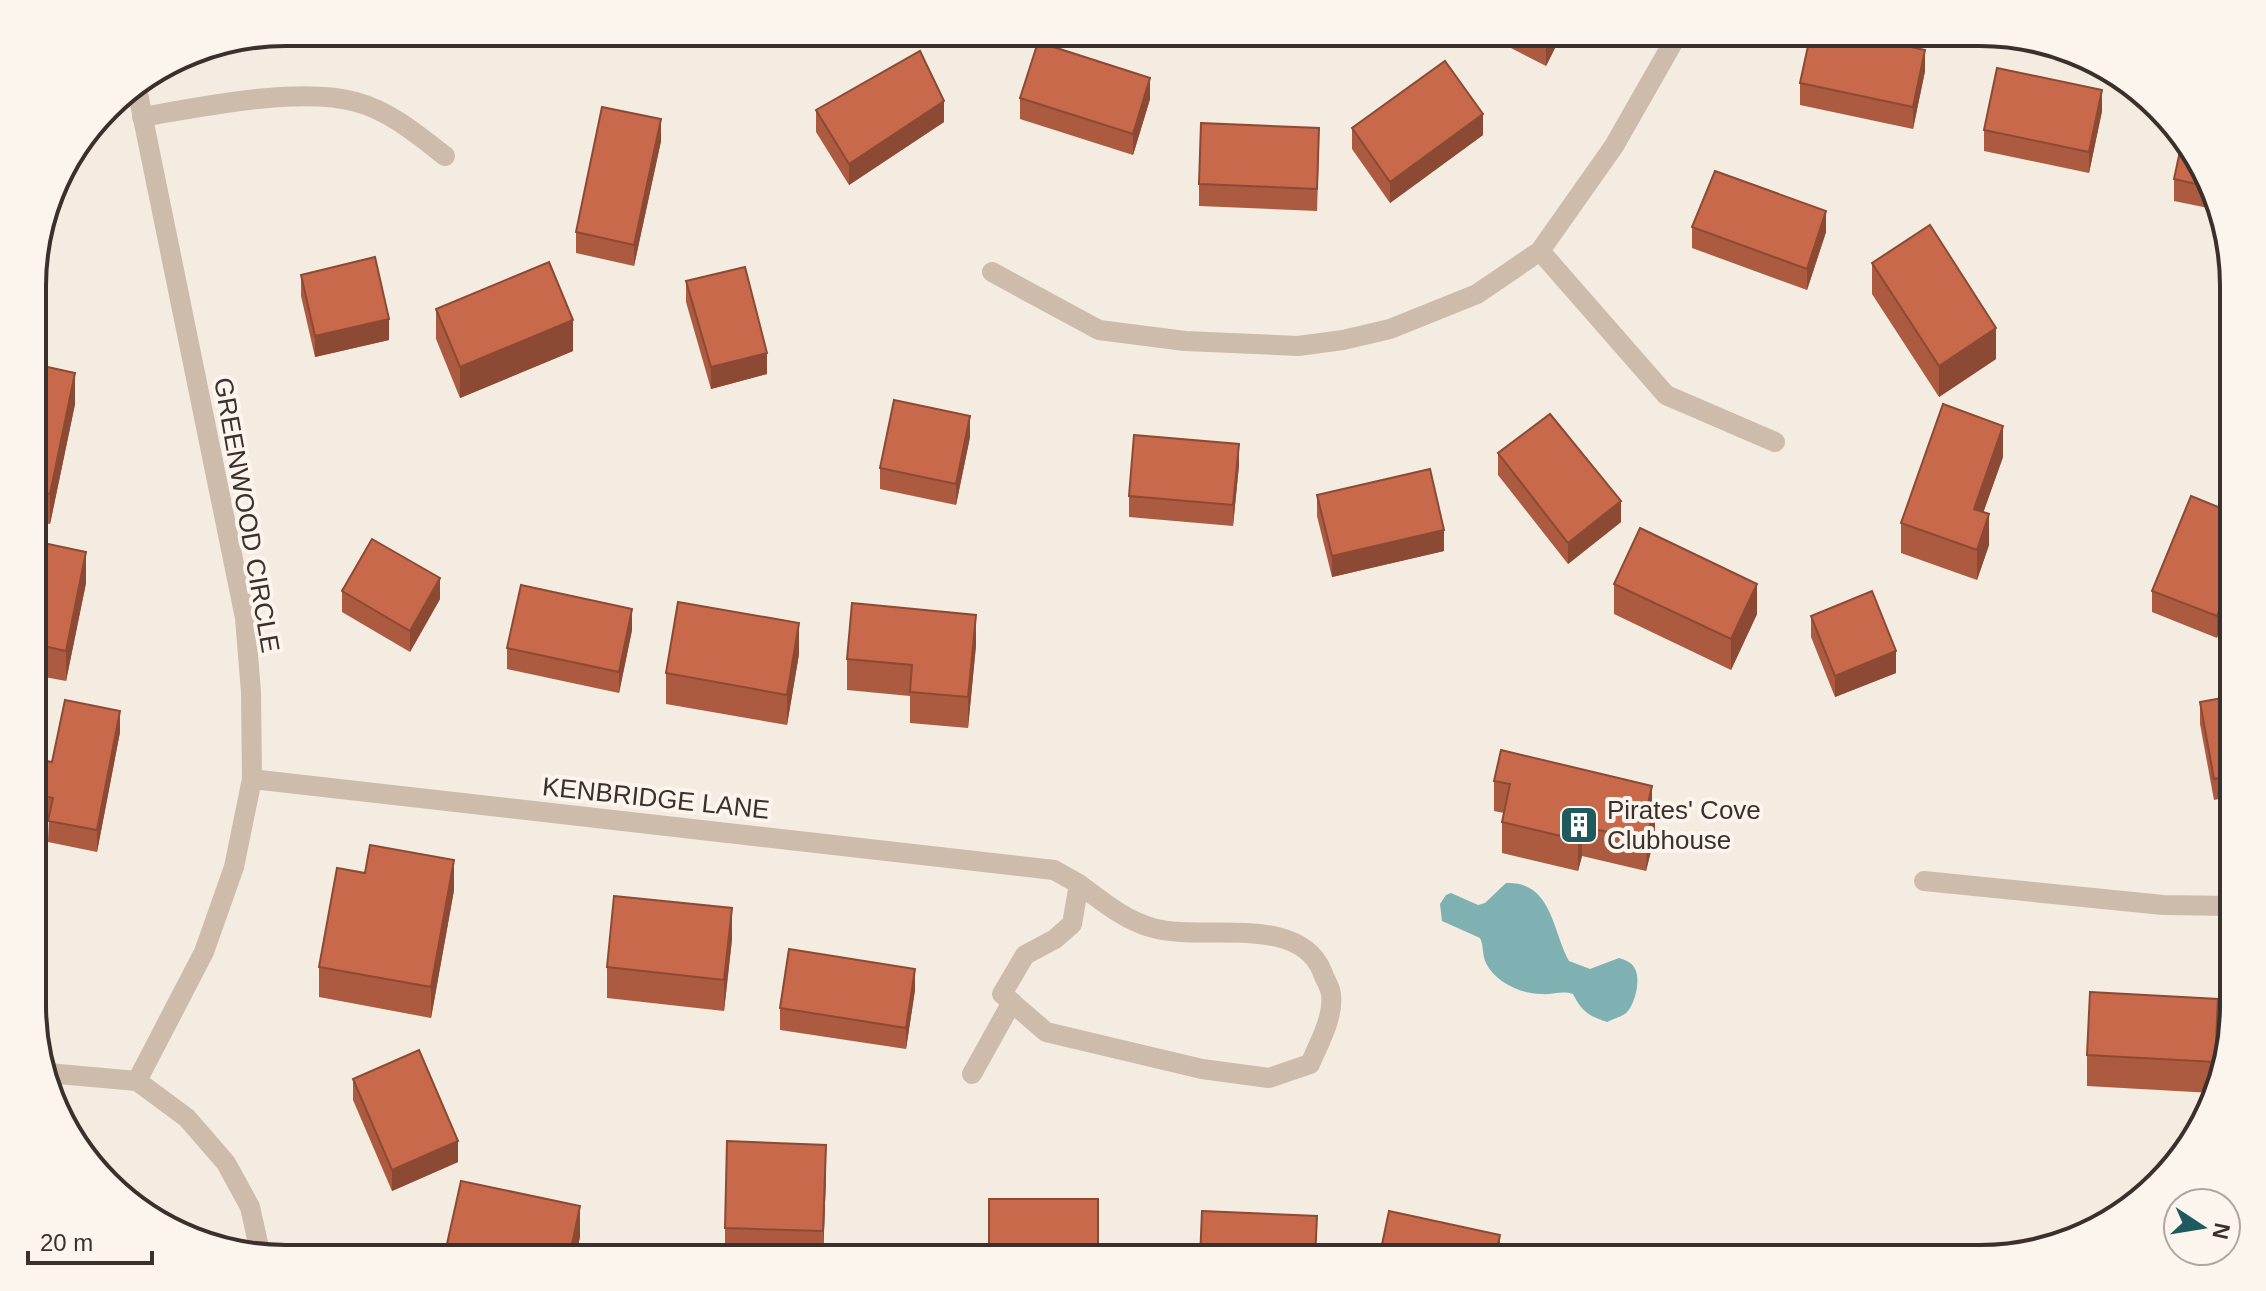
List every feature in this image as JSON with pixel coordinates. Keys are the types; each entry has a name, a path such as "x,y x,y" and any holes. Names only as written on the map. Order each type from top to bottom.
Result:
{"street":[{"path":"992,272 1099,330 1185,341 1298,346 1390,329 1477,294 1540,251 1614,146 1671,46"},
{"path":"142,117 311,95 357,102 396,119 445,156"},
{"name":"GREENWOOD CIRCLE","path":"137,1081 204,952 234,867 252,779 251,692 245,618 138,98"},
{"path":"1540,251 1666,395 1775,442"},
{"name":"KENBRIDGE LANE","path":"252,779 1054,870 1079,884"},
{"path":"1924,881 2163,905 2219,906"},
{"path":"1079,884 1121,915 1152,928 1185,934 1251,932 1295,941 1318,962 1331,994 1325,1030 1310,1064 1269,1078 1202,1069 1046,1032 1012,1002 1002,994 1025,955 1055,939 1072,924 1079,884"},
{"path":"972,1074 1012,1002"},
{"path":"56,1074 137,1081 187,1118 226,1163 250,1207 258,1243"}],"water":[{"path":"1506,883 1533,890 1542,899 1569,961 1590,969 1619,958 1632,965 1637,974 1637,986 1626,1013 1607,1022 1587,1012 1573,994 1533,993 1509,986 1490,970 1480,938 1442,921 1440,904 1446,895 1451,893 1478,905 1485,903"}],"building":[{"path":"1808,46 1907,46 1925,50 1913,107 1800,83"},
{"path":"1037,47 1052,47 1150,78 1133,134 1020,98"},
{"path":"920,51 944,101 849,164 816,110"},
{"path":"1445,61 1483,114 1390,182 1352,128"},
{"path":"1997,68 2102,90 2089,152 1984,130"},
{"path":"602,107 661,119 634,245 576,232"},
{"path":"1201,123 1319,128 1317,189 1199,184"},
{"path":"2179,154 2197,184 2174,179"},
{"path":"1715,171 1826,211 1807,269 1692,227"},
{"path":"1930,225 1996,328 1939,366 1872,263"},
{"path":"375,257 389,319 315,336 301,275"},
{"path":"549,262 573,320 460,367 436,309"},
{"path":"745,267 767,353 711,367 686,281"},
{"path":"46,367 75,373 50,494 46,493"},
{"path":"894,400 970,416 956,484 880,468"},
{"path":"1943,404 2003,426 1974,509 1989,514 1977,550 1901,523"},
{"path":"1550,414 1621,501 1568,543 1498,453"},
{"path":"1134,435 1239,444 1233,505 1129,496"},
{"path":"1430,469 1444,530 1332,556 1317,495"},
{"path":"2191,496 2219,507 2217,616 2152,591"},
{"path":"1640,528 1757,584 1731,639 1614,584"},
{"path":"372,539 440,578 410,631 342,591"},
{"path":"46,544 86,552 66,651 46,647"},
{"path":"521,585 632,609 619,672 507,648"},
{"path":"1872,591 1896,651 1835,676 1811,616"},
{"path":"678,602 799,623 787,695 666,673"},
{"path":"852,603 976,615 968,697 910,692 912,665 847,659"},
{"path":"2219,699 2219,778 2214,779 2200,702"},
{"path":"65,700 120,711 97,830 48,821 53,798 46,797 46,761 52,762"},
{"path":"1501,750 1652,786 1648,803 1655,805 1646,841 1582,826 1578,840 1502,822 1510,784 1494,781"},
{"path":"370,845 454,860 431,987 319,967 337,868 365,873"},
{"path":"614,896 732,908 724,980 607,967"},
{"path":"789,949 915,969 906,1028 780,1008"},
{"path":"2090,992 2218,999 2212,1062 2087,1055"},
{"path":"419,1050 458,1141 392,1170 353,1079"},
{"path":"727,1141 826,1145 823,1231 725,1228"},
{"path":"461,1181 580,1206 572,1245 447,1244"},
{"path":"989,1199 1098,1199 1098,1245 989,1245"},
{"path":"1202,1211 1317,1216 1316,1244 1201,1244"},
{"path":"1389,1211 1500,1235 1498,1244 1382,1244"}],"place":[{"name":"Pirates' Cove Clubhouse","path":"1579,825"}]}
